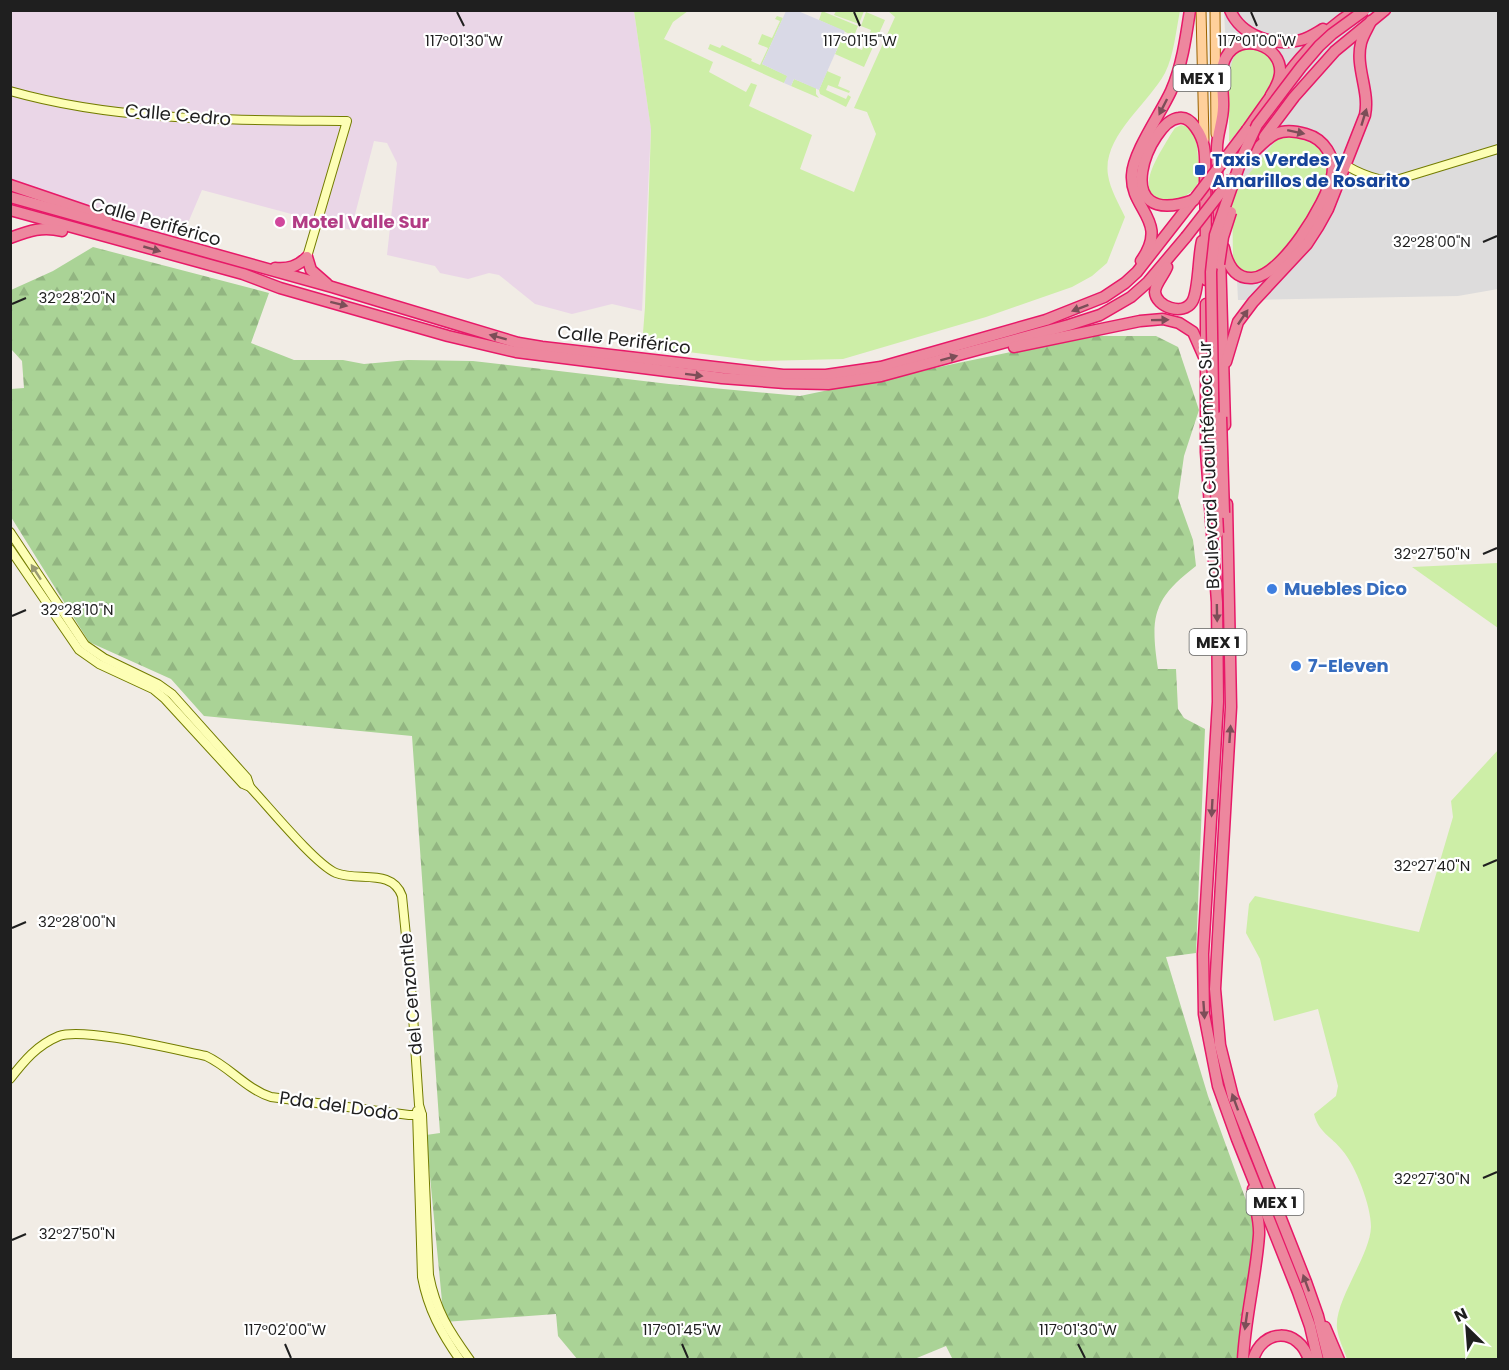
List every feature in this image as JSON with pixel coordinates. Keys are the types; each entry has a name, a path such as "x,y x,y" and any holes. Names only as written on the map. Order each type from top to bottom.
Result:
{"highway":[{"path":"1130,279 1148,249 1152,225 1134,188 1132,174 1136,159 1172,89 1180,64 1190,10"},
{"path":"1230,10 1237,23 1251,34 1268,40 1284,42 1301,40 1356,10"},
{"path":"1228,544 1221,532 1214,451 1211,272 1215,235 1243,155 1257,125 1319,46 1365,10"},
{"path":"1214,550 1221,532 1217,286 1219,254 1227,222 1252,151 1277,108 1330,44 1385,10"},
{"path":"1248,158 1307,81 1373,16"},
{"path":"1224,371 1238,322 1253,302 1307,244 1328,210 1362,125 1367,106 1360,50 1373,16"},
{"name":"Calle Periférico","path":"13,192 133,232 526,344 743,371 804,376 881,367 1046,320 1104,297 1130,279 1155,252 1247,130 1290,68 1305,51 1342,19"},
{"path":"1217,146 1223,110 1224,62 1230,52 1241,45 1254,43 1273,53 1280,66 1280,73 1279,81 1271,95"},
{"path":"1195,198 1172,206 1160,206 1154,203 1142,187 1141,173 1163,127 1173,119 1189,120 1204,146"},
{"path":"1219,220 1229,265 1234,271 1244,276 1253,278 1259,276 1273,268 1301,237 1313,219 1332,173 1330,155 1319,140 1310,135 1285,129 1271,136 1248,158"},
{"name":"Boulevard Cuauhtémoc Sur","path":"1204,146 1206,452 1217,602 1218,702 1203,983 1206,1030 1218,1086 1253,1180"},
{"name":"Boulevard Cuauhtémoc Sur","path":"1217,146 1231,707 1215,989 1218,1024 1224,1066 1233,1098 1318,1316"},
{"name":"Calle Periférico","path":"13,210 448,336 540,356 722,378 815,384 881,376 1100,315 1131,297 1171,258 1248,158"},
{"path":"10,238 41,228 87,237 96,233"},
{"path":"1171,258 1155,294 1164,306 1182,308 1192,302 1195,293 1199,253 1206,230"},
{"path":"259,268 292,268 307,257 315,275 332,287"},
{"path":"978,350 1006,348 1140,321 1163,319 1179,323 1193,332 1207,366"},
{"path":"1243,1359 1259,1235 1253,1180"},
{"name":"MEX 1","path":"1253,1180 1305,1311 1318,1359"},
{"path":"1318,1316 1329,1334 1339,1359"},
{"name":"MEX 1","path":"1318,1316 1329,1359"},
{"path":"1253,1359 1258,1347 1276,1336 1293,1337 1300,1342 1310,1359"}],"main road":[{"name":"Boulevard Cuauhtémoc Sur","path":"1201,10 1204,146"},
{"name":"Boulevard Cuauhtémoc Sur","path":"1215,10 1217,146"},
{"name":"Calle Cedro","path":"10,91 72,106 134,112 236,120 347,121 307,257"},
{"path":"1330,155 1345,165 1382,180 1393,181 1498,149"},
{"path":"1332,173 1345,165"},
{"path":"10,532 85,645 104,658 158,684 172,694 248,778 250,787"},
{"path":"10,549 79,650 99,664 153,689 165,699 243,784 250,787"},
{"name":"del Cenzontle","path":"250,787 327,868 345,875 385,879 396,884 402,896 419,1115"},
{"name":"Pda del Dodo","path":"10,1078 26,1059 48,1041 61,1035 84,1033 206,1056 219,1062 256,1092 292,1100 419,1115"},
{"path":"419,1115 424,1290 442,1336 460,1359"},
{"path":"424,1268 444,1323 470,1359"}],"shaded area":[{"path":"10,11 634,11 651,128 642,311 612,304 572,314 535,304 499,275 489,273 468,279 440,273 435,266 387,255 397,163 387,143 374,141 351,230 202,190 182,237 133,227 115,217 11,180"},
{"path":"786,11 798,11 845,31 819,90 794,79 791,86 784,83 787,76 762,64"},
{"path":"1224,11 1498,11 1498,289 1458,296 1238,300"}],"green space":[{"path":"864,10 859,24 834,15 836,11"},
{"path":"634,11 688,11 673,22 664,39 713,62 709,72 746,92 751,83 757,85 749,106 812,135 800,169 854,192 876,134 867,112 854,108 895,17 888,11 1180,11 1173,50 1165,73 1128,121 1112,147 1108,161 1108,175 1125,217 1107,263 1092,276 1072,287 986,317 843,359 758,361 642,346 651,129"},
{"path":"822,11 858,26 854,36 819,20"},
{"path":"866,12 885,20 864,67 835,54 844,34 852,38 849,45 862,50 871,30 861,26"},
{"path":"777,16 783,18 762,64 788,76 784,83 708,49 710,44 720,48 722,45 760,65 768,48 758,44 762,34 772,38 780,21 775,19"},
{"path":"1250,47 1272,55 1277,69 1269,94 1229,142 1229,85 1232,64 1237,53"},
{"path":"827,71 841,77 838,86 850,91 849,93 828,85 826,90 846,99 848,95 851,97 846,107 820,94 819,90"},
{"path":"794,79 816,88 819,98 791,86"},
{"path":"1181,125 1189,127 1195,138 1200,169 1199,181 1186,196 1177,200 1160,200 1150,190 1150,175 1171,134"},
{"path":"1286,136 1309,142 1322,152 1327,166 1321,198 1301,230 1276,260 1259,272 1241,271 1237,269 1233,256 1232,198 1235,191 1278,138"},
{"path":"93,247 269,293 251,343 294,360 343,360 364,364 408,360 473,361 669,384 800,396 1088,336 1156,336 1178,347 1199,410 1184,456 1178,498 1193,540 1196,566 1163,599 1155,622 1156,651 1158,669 1176,669 1178,709 1184,718 1205,729 1196,953 1166,957 1208,1096 1258,1233 1245,1359 953,1360 946,1346 912,1360 578,1360 558,1336 556,1314 444,1322 426,1135 440,1133 412,736 204,716 171,679 89,642 11,517 11,389 24,388 22,361 11,349 11,290 53,271"},
{"path":"1498,563 1498,628 1412,567"},
{"path":"1498,750 1498,1359 1347,1359 1337,1328 1338,1317 1369,1239 1371,1227 1368,1208 1362,1187 1347,1157 1322,1130 1314,1114 1336,1096 1338,1086 1318,1009 1274,1021 1260,959 1246,933 1249,904 1255,896 1419,932 1453,817 1451,801"}],"place":[{"name":"Taxis Verdes y Amarillos de Rosarito","path":"1200,170"},
{"name":"Motel Valle Sur","path":"280,222"},
{"name":"Muebles Dico","path":"1272,589"},
{"name":"7-Eleven","path":"1296,666"}]}
